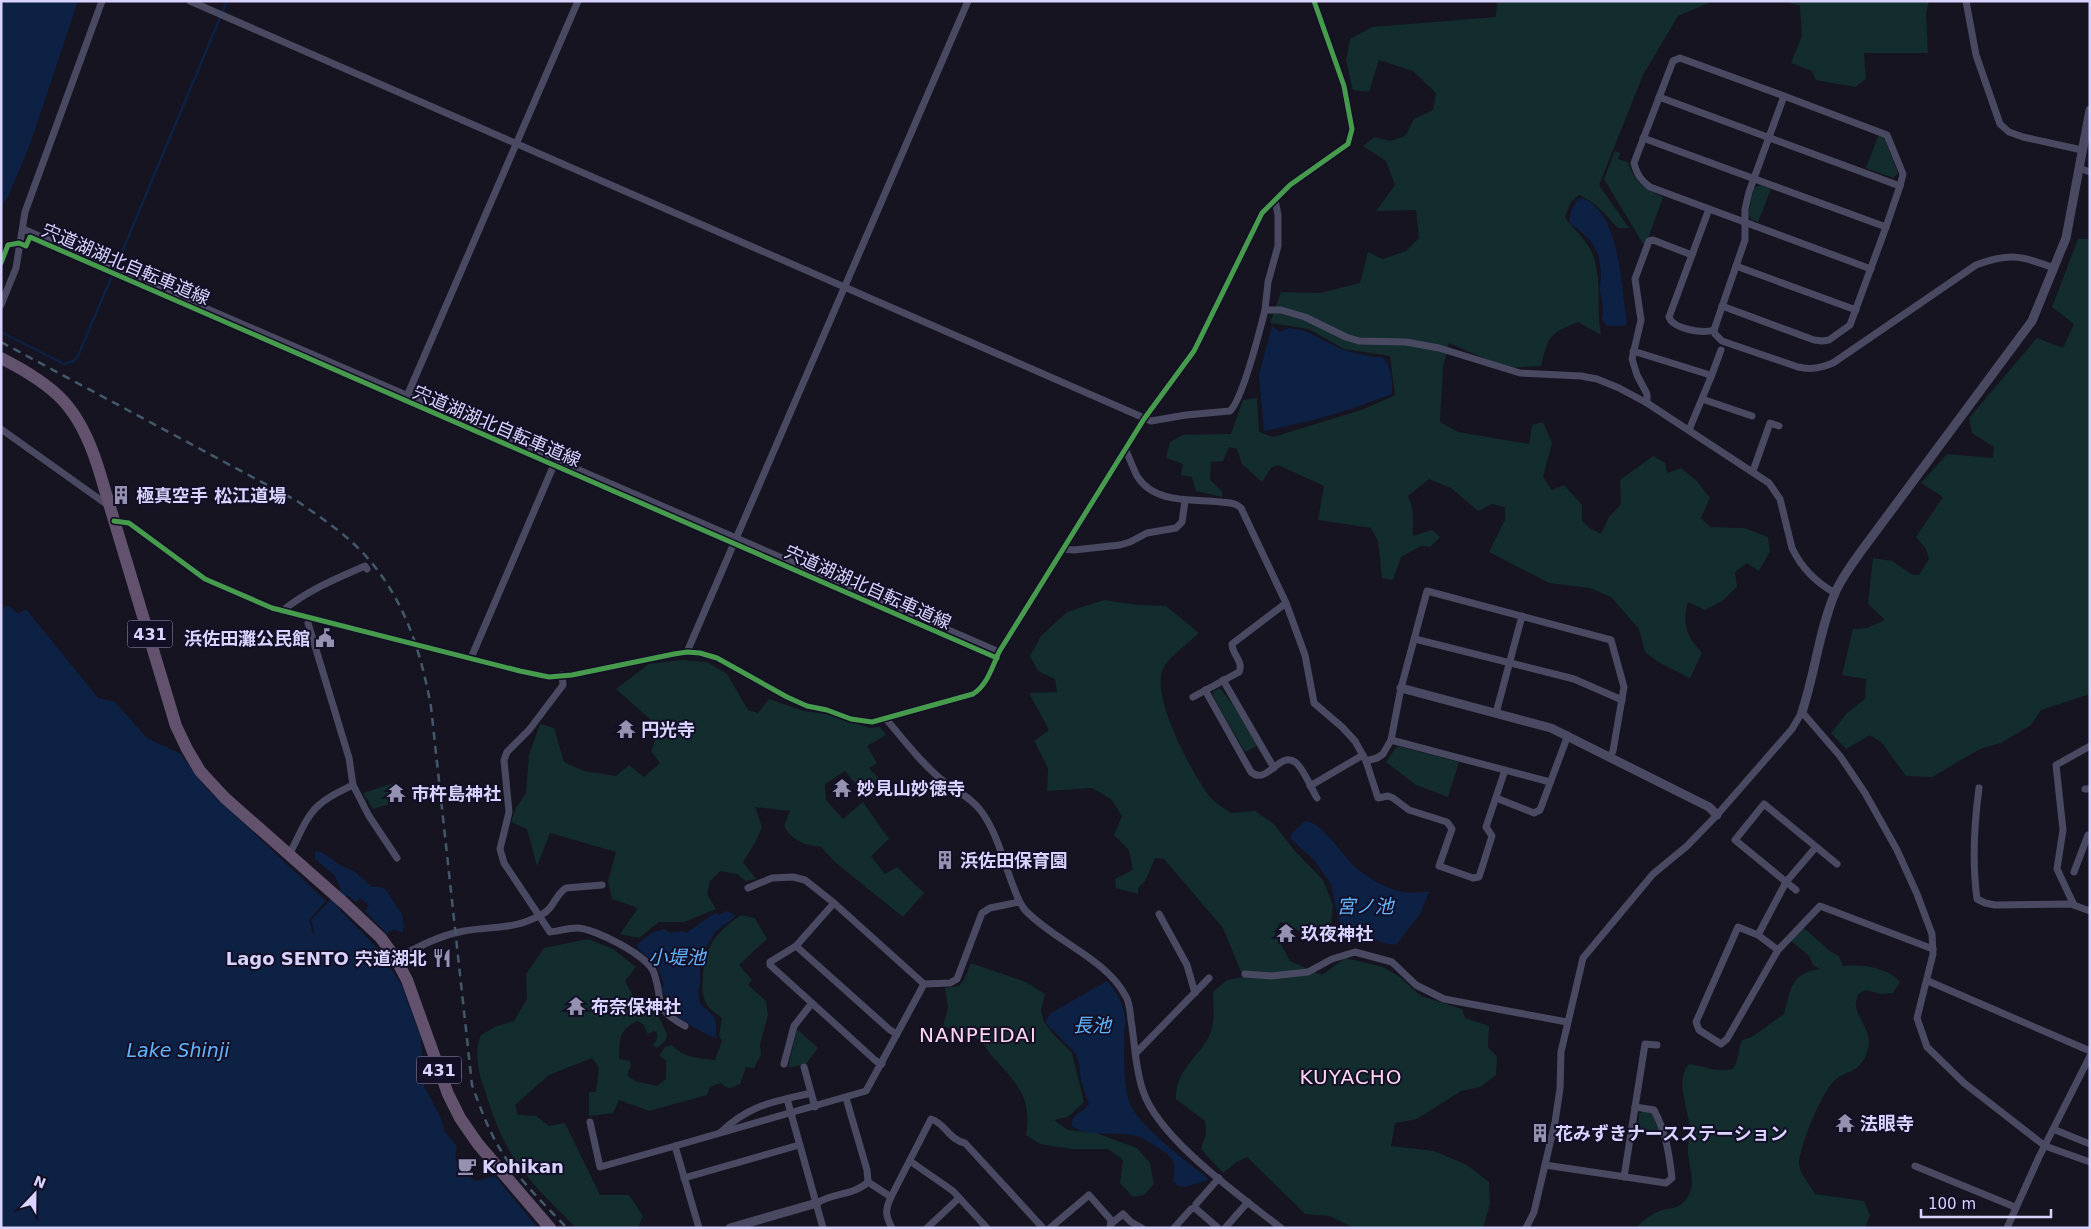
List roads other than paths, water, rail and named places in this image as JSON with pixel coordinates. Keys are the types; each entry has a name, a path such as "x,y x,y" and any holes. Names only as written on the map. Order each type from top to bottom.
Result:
{"highway":[{"name":"431","path":"1,358 40,380 58,395 72,411 88,437 176,726 200,771 225,798 381,938 396,959 407,980 448,1094 460,1118 478,1144 550,1228"}],"street":[{"path":"1,305 16,268 25,212 102,1"},
{"path":"190,1 1151,421 1186,415 1230,411 1235,406 1257,342 1265,310 1268,282 1278,246 1278,215 1275,200"},
{"path":"407,396 578,1"},
{"path":"687,652 968,1"},
{"path":"114,521 130,523 215,584 282,611 549,677 687,652 700,653 716,658 807,706 827,710 851,719 872,722 973,694 981,689 986,682 1000,652 1126,451 1144,419 1194,351 1262,213 1290,185 1348,144 1352,129 1344,86 1314,1"},
{"path":"1966,1 1976,55 2000,124 2009,132 2082,150"},
{"path":"1722,306 1814,340 1829,340 1850,325 1856,310 1886,227 1903,174 1887,135 1680,58 1673,61 1634,163 1641,180 1650,187 1871,268"},
{"path":"1784,96 1746,201 1745,240 1714,330 1715,334 1722,341 1798,367 1808,369 1820,368 1833,363 1983,262 1996,257 2012,256 2028,258 2054,268"},
{"path":"1659,97 1900,186"},
{"path":"1526,1228 1534,1212 1555,1122 1560,1089 1561,1052 1584,958 1590,948 1654,874 1687,846 1717,815 1792,729 1802,712 1835,593 1858,556 2032,321 2066,238 2090,110"},
{"path":"1643,138 1886,227"},
{"path":"2079,168 2090,172"},
{"path":"1709,209 1670,320 1698,332 1714,330"},
{"path":"23,229 1000,652"},
{"path":"1647,403 1647,394 1637,375 1632,359 1641,320 1635,280 1649,242 1653,240 1692,255"},
{"path":"1736,266 1856,310"},
{"path":"1265,310 1281,310 1305,317 1346,337 1359,341 1406,342 1439,348 1520,373 1581,376 1596,379 1619,388 1647,403 1769,482 1780,499 1795,555 1818,582 1835,593"},
{"path":"1689,430 1721,350"},
{"path":"1633,351 1692,369 1711,377"},
{"path":"1702,399 1752,416"},
{"path":"1753,471 1770,422 1779,426"},
{"path":"1,430 110,507"},
{"path":"1126,451 1138,478 1150,488 1169,498 1185,501 1195,499 1231,502 1241,508 1286,603 1305,655 1314,704 1342,727 1354,741 1365,758 1378,798 1393,798 1409,810 1447,822 1452,829 1439,866 1473,878 1479,876 1492,836 1486,827 1505,770"},
{"path":"471,658 556,460"},
{"path":"1063,549 1074,550 1120,545 1147,533 1176,528 1182,522 1185,501"},
{"path":"282,611 302,596 328,582 365,566 367,569"},
{"path":"1310,786 1365,758 1382,754 1390,740 1401,688 1427,591 1611,640 1624,686 1613,751 1610,757"},
{"path":"1193,697 1241,669 1240,663 1232,649 1232,644 1286,603"},
{"path":"1496,713 1522,616"},
{"path":"310,618 308,623 349,758 353,785 369,816 397,858"},
{"path":"1415,639 1574,679 1622,700"},
{"path":"562,676 563,685 529,730 507,752 504,760 509,812 500,849 504,863 550,932 581,928 612,940 633,952 654,972 661,1005 672,1019 685,1026"},
{"path":"1223,680 1274,768"},
{"path":"1401,688 1551,728 1709,807 1717,815"},
{"path":"1205,690 1251,772 1258,776 1263,775 1287,760 1294,761 1317,798"},
{"path":"1802,712 1840,756 1865,793 1897,850 1932,934 1933,949 1928,981 1917,1018 1927,1047 1964,1082 2045,1146 2090,1162"},
{"path":"886,719 921,760 943,781 980,809 989,824 1019,902 1040,924 1084,955 1117,983 1126,995 1138,1075 1143,1092 1159,1122 1219,1178 1280,1228"},
{"path":"1496,798 1534,813 1540,810 1568,736"},
{"path":"1390,740 1550,782"},
{"path":"2074,905 2056,869 2063,830 2056,765 2090,746"},
{"path":"289,855 318,805 353,785"},
{"path":"1979,788 1975,823 1974,878 1977,899 1995,905 2074,905 2090,911"},
{"path":"1796,890 1735,840 1764,804 1837,864"},
{"path":"2074,872 2088,835 2090,835"},
{"path":"1758,935 1786,882 1816,847"},
{"path":"748,888 772,878 793,876 812,884 924,984 950,983 957,979 982,913 990,908 1019,902"},
{"path":"396,959 417,947 448,935 464,931 511,926 538,916 548,910 561,891 566,888 602,885"},
{"path":"834,904 796,946 770,962 770,965 876,1061 882,1064"},
{"path":"1778,950 1758,935 1738,927 1696,1022 1699,1030 1721,1044 1727,1039 1778,950 1820,906 1933,949"},
{"path":"1160,914 1187,965 1195,993"},
{"path":"796,946 890,1030 897,1034"},
{"path":"1245,974 1271,976 1308,972 1332,959 1355,952 1392,962 1416,985 1444,999 1567,1022"},
{"path":"1136,1054 1209,978"},
{"path":"1928,981 2090,1051"},
{"path":"590,1122 600,1168 866,1091 924,984"},
{"path":"784,1064 794,1026 812,1003"},
{"path":"1624,1176 1645,1044 1657,1045"},
{"path":"2007,1228 2015,1207 2090,1056"},
{"path":"804,1067 815,1107"},
{"path":"720,1132 733,1120 753,1108 811,1093"},
{"path":"846,1098 867,1170 868,1182"},
{"path":"787,1099 823,1228"},
{"path":"1545,1165 1666,1183 1672,1178 1668,1144 1662,1124 1654,1110 1635,1107"},
{"path":"892,1228 886,1218 885,1210 927,1123 931,1120 936,1121 956,1141 965,1143 1043,1228"},
{"path":"2053,1130 2090,1144"},
{"path":"684,1178 799,1145"},
{"path":"675,1146 699,1228"},
{"path":"910,1161 924,1169 959,1198 987,1228"},
{"path":"1915,1166 2015,1207"},
{"path":"1174,1228 1191,1209 1195,1208 1196,1204 1219,1178"},
{"path":"868,1182 891,1197"},
{"path":"730,1228 817,1203 825,1197 862,1187 868,1182"},
{"path":"1050,1228 1089,1195 1111,1225 1123,1214 1131,1222 1142,1228"},
{"path":"927,1228 959,1198"},
{"path":"1224,1228 1248,1202"},
{"path":"1195,1208 1218,1228"}],"water":[{"path":"1,1 78,1 30,144 8,197 1,206"},
{"path":"1583,198 1596,207 1605,220 1612,236 1617,253 1627,323 1624,326 1607,326 1602,320 1601,274 1598,256 1589,239 1570,223 1573,207 1578,199"},
{"path":"1272,326 1280,332 1289,328 1305,331 1343,350 1373,357 1382,357 1390,369 1392,394 1314,420 1264,431 1259,375"},
{"name":"Lake Shinji","path":"11,607 18,614 26,609 98,698 115,702 147,738 183,755 206,788 326,901 309,920 313,934 315,934 311,920 341,889 335,876 315,859 315,851 323,853 340,865 354,871 372,887 385,889 402,914 404,927 402,933 394,929 387,934 365,911 369,905 360,898 356,902 347,895 337,907 379,950 401,984 421,1038 424,1086 440,1116 445,1132 457,1146 456,1158 459,1167 476,1181 495,1176 538,1228 1,1228 1,608"},
{"name":"宮ノ池","path":"1305,821 1317,826 1355,867 1374,880 1403,892 1429,892 1420,914 1396,945 1383,943 1363,933 1344,927 1339,921 1331,884 1315,861 1290,838 1291,834"},
{"name":"小堤池","path":"727,911 736,916 716,931 700,957 700,985 698,991 700,1004 712,1015 716,1022 716,1038 690,1025 671,1011 661,989 664,985 656,963 639,950 637,944 655,931 664,929 670,933 682,931 686,933 715,913 719,915"},
{"name":"長池","path":"1107,981 1116,992 1124,1011 1125,1076 1129,1101 1134,1111 1152,1132 1209,1179 1206,1181 1184,1187 1176,1184 1173,1181 1174,1165 1171,1158 1140,1137 1086,1132 1072,1126 1074,1118 1089,1104 1081,1081 1079,1063 1076,1054 1045,1022 1051,1013"}],"waterway":[{"path":"117,264 227,1"},
{"path":"1,332 64,364 74,361 78,356 111,278"}],"railway":[{"path":"1,342 297,501 355,545 385,580 406,620 414,641 421,662 431,707 472,1085 488,1126 507,1160 531,1190 567,1228"}],"place":[{"name":"極真空手 松江道場","path":"121,495"},
{"name":"浜佐田灘公民館","path":"325,638"},
{"name":"円光寺","path":"626,729"},
{"name":"妙見山妙徳寺","path":"842,788"},
{"name":"市杵島神社","path":"396,793"},
{"name":"浜佐田保育園","path":"945,860"},
{"name":"玖夜神社","path":"1286,933"},
{"name":"Lago SENTO 宍道湖北","path":"442,958"},
{"name":"布奈保神社","path":"576,1006"},
{"name":"法眼寺","path":"1845,1123"},
{"name":"花みずきナースステーション","path":"1540,1133"},
{"name":"Kohikan","path":"467,1166"}],"district":[{"name":"NANPEIDAI","path":"978,1035"},
{"name":"KUYACHO","path":"1351,1077"}]}
